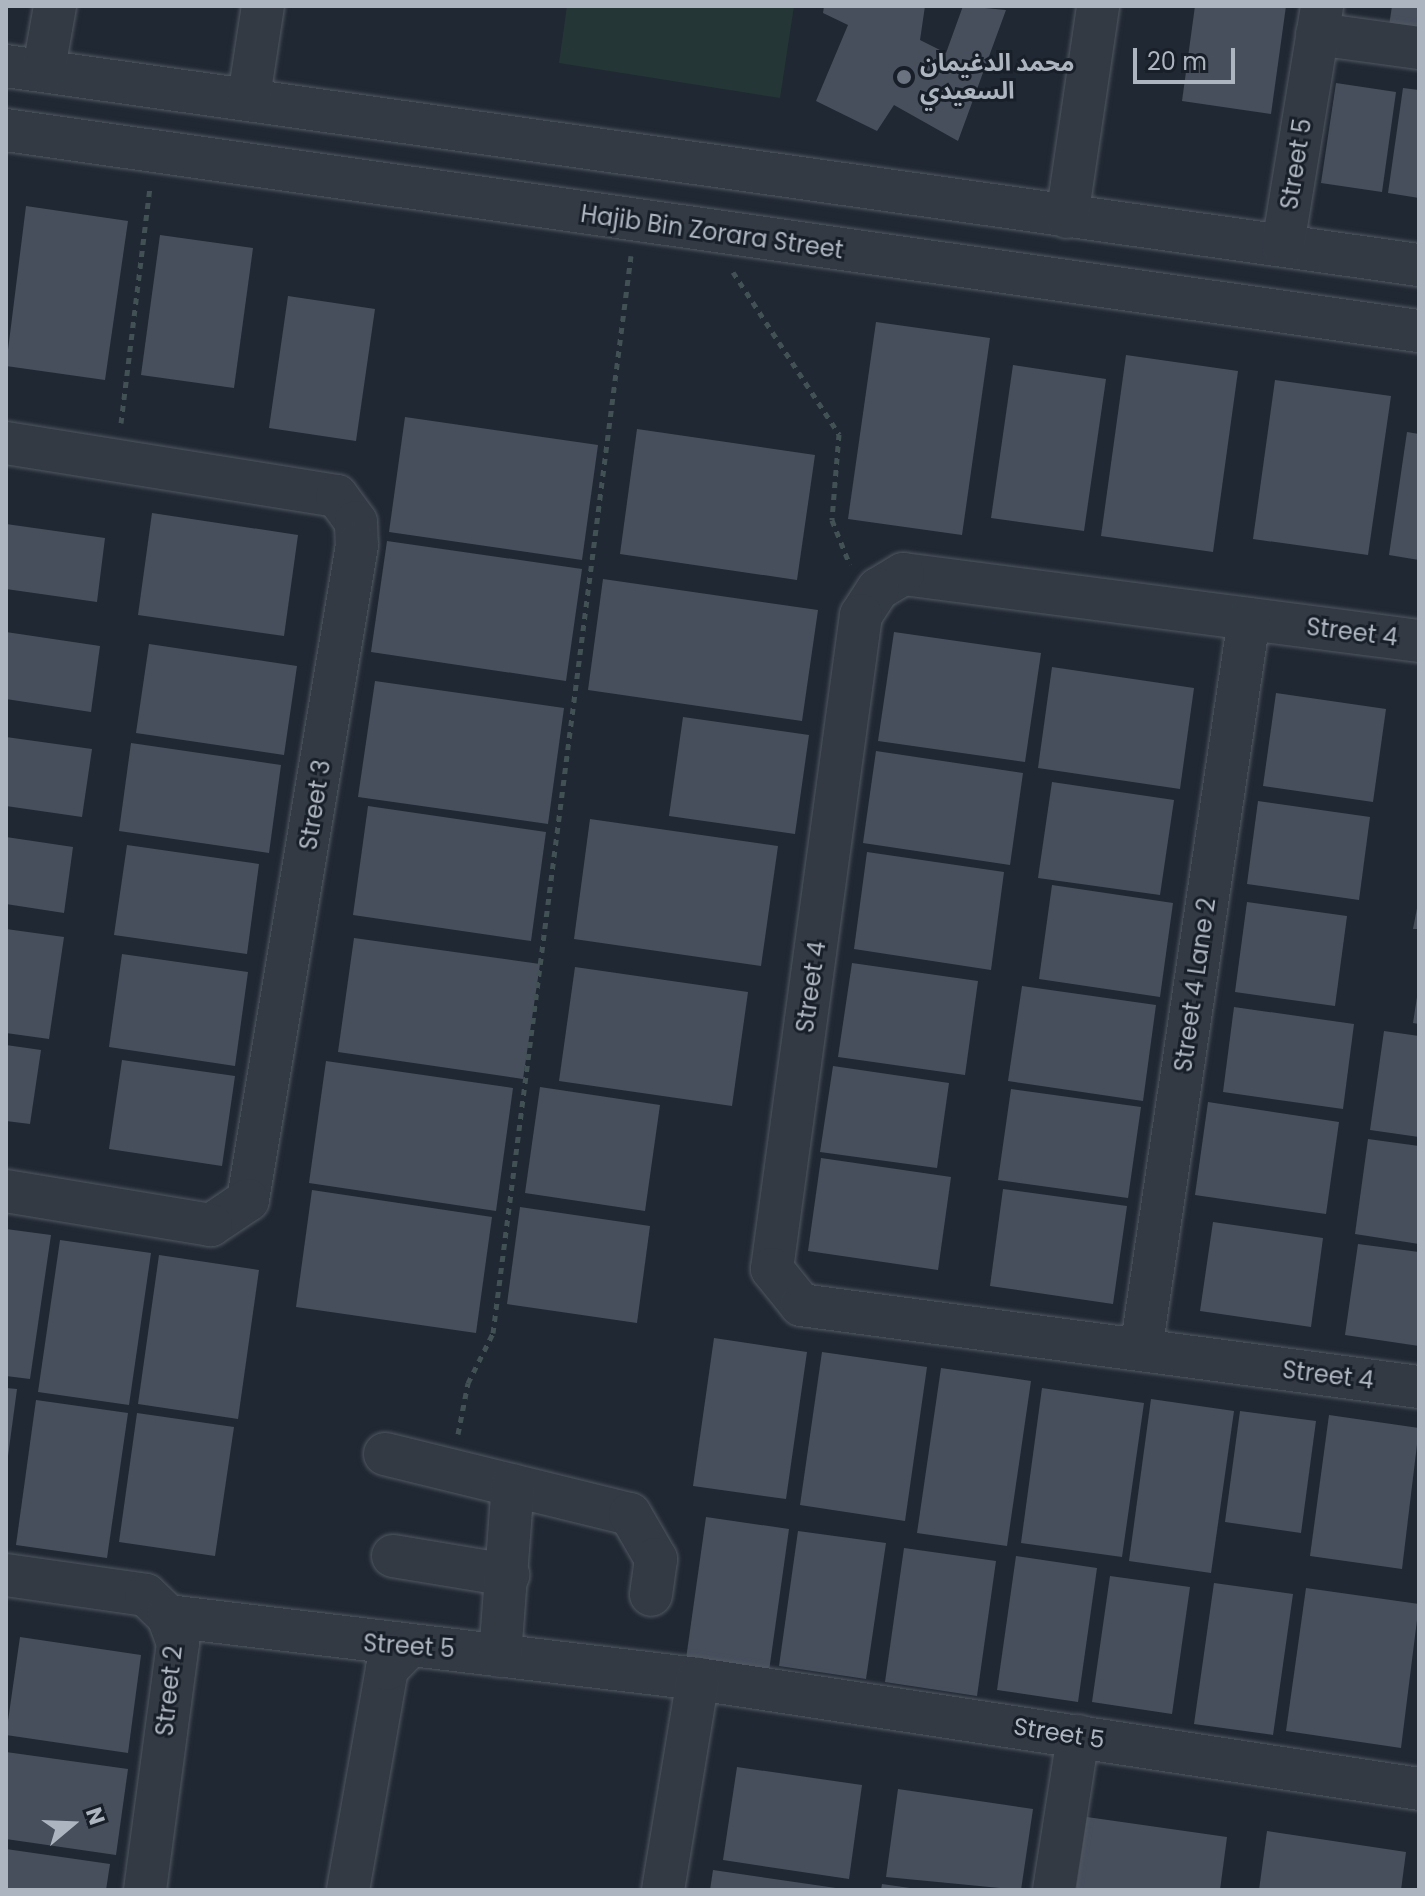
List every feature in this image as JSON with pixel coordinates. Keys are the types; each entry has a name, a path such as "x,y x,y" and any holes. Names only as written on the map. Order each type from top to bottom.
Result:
{"street":[{"path":"55,6 25,67 1419,265"},
{"path":"263,6 264,99 292,133 284,153 268,164"},
{"path":"1067,217 1098,6"},
{"name":"Street 5","path":"1283,245 1320,20 1419,48"},
{"name":"Hajib Bin Zorara Street","path":"6,130 154,154 268,164 635,223 705,230 1419,331"},
{"path":"505,202 483,180 483,160 494,144 520,136"},
{"name":"Street 3","path":"6,443 337,496 356,522 357,545 248,1200 211,1225 6,1191"},
{"name":"Street 4","path":"1419,641 903,574 878,589 861,615 772,1269 801,1305 1419,1387"},
{"name":"Street 4 Lane 2","path":"1141,1350 1249,619"},
{"path":"385,1454 455,1468 630,1514 656,1559 651,1595"},
{"path":"500,1656 513,1485"},
{"path":"393,1556 508,1575"},
{"name":"Street 2","path":"6,1575 146,1595 168,1616 178,1643 145,1890"},
{"name":"Street 5","path":"168,1616 406,1649 429,1644 500,1656 698,1679 1419,1789"},
{"path":"348,1890 387,1669 406,1649"},
{"path":"663,1890 698,1679"},
{"path":"1054,1890 1078,1736"}],"path":[{"path":"117,460 154,154"},
{"path":"455,1468 461,1407 493,1333 635,223"},
{"path":"705,230 832,418 842,455 832,520 838,546 878,589"}],"shaded area":[{"path":"567,6 794,6 780,98 559,63"}],"building":[{"name":"محمد الدغيمان السعيدي","path":"824,6 925,6 920,40 946,53 963,6 1006,10 958,141 894,105 877,131 816,101 848,25 823,13"},
{"path":"1195,6 1286,6 1271,114 1182,101"},
{"path":"1392,6 1419,6 1419,30 1389,26"},
{"path":"1336,83 1396,92 1382,192 1321,183"},
{"path":"1403,88 1419,90 1419,198 1388,193"},
{"path":"26,206 128,221 105,380 6,366"},
{"path":"160,235 253,248 234,388 141,375"},
{"path":"288,296 375,309 356,441 269,428"},
{"path":"876,322 990,338 962,535 848,519"},
{"path":"1126,355 1238,371 1213,552 1101,536"},
{"path":"1013,365 1106,379 1084,531 991,518"},
{"path":"1275,380 1391,396 1368,555 1253,539"},
{"path":"405,417 598,445 582,560 389,532"},
{"path":"637,429 815,455 797,580 620,554"},
{"path":"1407,432 1419,434 1419,560 1389,555"},
{"path":"152,513 298,535 284,636 138,615"},
{"path":"6,524 105,538 97,602 6,589"},
{"path":"387,541 582,569 566,681 371,652"},
{"path":"603,579 818,610 802,721 588,690"},
{"path":"6,632 100,646 91,712 6,699"},
{"path":"894,632 1041,653 1025,762 878,741"},
{"path":"149,644 297,666 284,755 136,733"},
{"path":"1052,667 1194,688 1180,789 1038,768"},
{"path":"375,681 564,708 548,824 358,797"},
{"path":"1276,693 1386,709 1373,802 1263,786"},
{"path":"683,717 809,735 795,834 669,816"},
{"path":"6,737 92,749 82,817 6,806"},
{"path":"131,743 281,765 269,853 119,831"},
{"path":"876,751 1023,773 1010,865 863,843"},
{"path":"1052,782 1174,800 1160,895 1038,878"},
{"path":"1258,801 1370,817 1359,900 1247,884"},
{"path":"368,806 546,832 531,941 353,915"},
{"path":"590,819 778,846 761,966 574,939"},
{"path":"6,837 73,847 64,913 6,904"},
{"path":"127,845 259,864 247,954 114,935"},
{"path":"867,852 1004,872 991,970 854,949"},
{"path":"1052,885 1173,903 1160,997 1039,979"},
{"path":"1419,898 1419,929 1413,929"},
{"path":"1247,902 1347,916 1335,1006 1235,992"},
{"path":"6,929 64,937 49,1039 6,1033"},
{"path":"354,938 540,964 523,1079 338,1052"},
{"path":"122,954 248,972 235,1066 109,1047"},
{"path":"852,963 978,981 965,1075 838,1057"},
{"path":"575,967 748,992 732,1106 559,1081"},
{"path":"1022,986 1156,1005 1143,1101 1008,1081"},
{"path":"1419,997 1419,1024 1413,1023"},
{"path":"1234,1007 1354,1024 1343,1109 1223,1092"},
{"path":"1384,1031 1419,1036 1419,1137 1370,1130"},
{"path":"6,1045 41,1050 30,1124 6,1121"},
{"path":"122,1060 235,1076 222,1166 109,1149"},
{"path":"326,1061 513,1088 496,1211 309,1183"},
{"path":"833,1066 949,1083 937,1168 820,1152"},
{"path":"540,1087 660,1105 645,1211 525,1193"},
{"path":"1011,1089 1141,1107 1128,1198 998,1180"},
{"path":"1208,1102 1339,1122 1326,1214 1195,1195"},
{"path":"1368,1139 1419,1146 1419,1244 1355,1234"},
{"path":"821,1158 951,1177 938,1270 808,1251"},
{"path":"1003,1189 1127,1206 1113,1304 990,1286"},
{"path":"312,1190 492,1217 476,1333 296,1307"},
{"path":"520,1207 650,1226 637,1323 507,1304"},
{"path":"1213,1222 1323,1238 1311,1327 1200,1311"},
{"path":"6,1229 51,1235 30,1379 6,1376"},
{"path":"60,1240 151,1253 129,1405 38,1392"},
{"path":"1358,1244 1419,1252 1419,1346 1345,1335"},
{"path":"159,1255 259,1270 238,1419 138,1404"},
{"path":"714,1338 807,1352 786,1499 693,1486"},
{"path":"822,1352 927,1367 905,1521 800,1505"},
{"path":"941,1368 1031,1381 1007,1546 917,1533"},
{"path":"6,1388 17,1389 8,1456 6,1456"},
{"path":"1042,1388 1144,1403 1122,1557 1021,1543"},
{"path":"1151,1399 1234,1411 1211,1573 1129,1561"},
{"path":"36,1400 128,1413 107,1558 16,1545"},
{"path":"1240,1411 1316,1421 1301,1533 1225,1522"},
{"path":"137,1413 234,1427 215,1556 119,1542"},
{"path":"1329,1415 1419,1428 1402,1569 1310,1556"},
{"path":"706,1517 789,1529 769,1671 686,1659"},
{"path":"798,1531 886,1543 866,1679 779,1666"},
{"path":"904,1548 996,1561 977,1696 885,1682"},
{"path":"1016,1556 1097,1568 1078,1702 997,1690"},
{"path":"1110,1576 1190,1587 1172,1714 1092,1702"},
{"path":"1214,1583 1293,1594 1273,1735 1194,1724"},
{"path":"1306,1588 1419,1604 1401,1748 1286,1731"},
{"path":"20,1637 141,1655 128,1753 6,1735"},
{"path":"6,1752 128,1769 116,1855 6,1839"},
{"path":"737,1767 862,1785 849,1879 723,1860"},
{"path":"898,1789 1033,1809 1021,1890 886,1877"},
{"path":"1087,1817 1227,1837 1220,1890 1076,1890"},
{"path":"1267,1831 1406,1852 1401,1890 1259,1890"},
{"path":"6,1849 110,1864 106,1890 6,1890"},
{"path":"713,1870 836,1888 836,1890 710,1890"},
{"path":"882,1884 910,1888 910,1890 881,1890"}],"place":[{"name":"محمد الدغيمان السعيدي","path":"904,77"}]}
